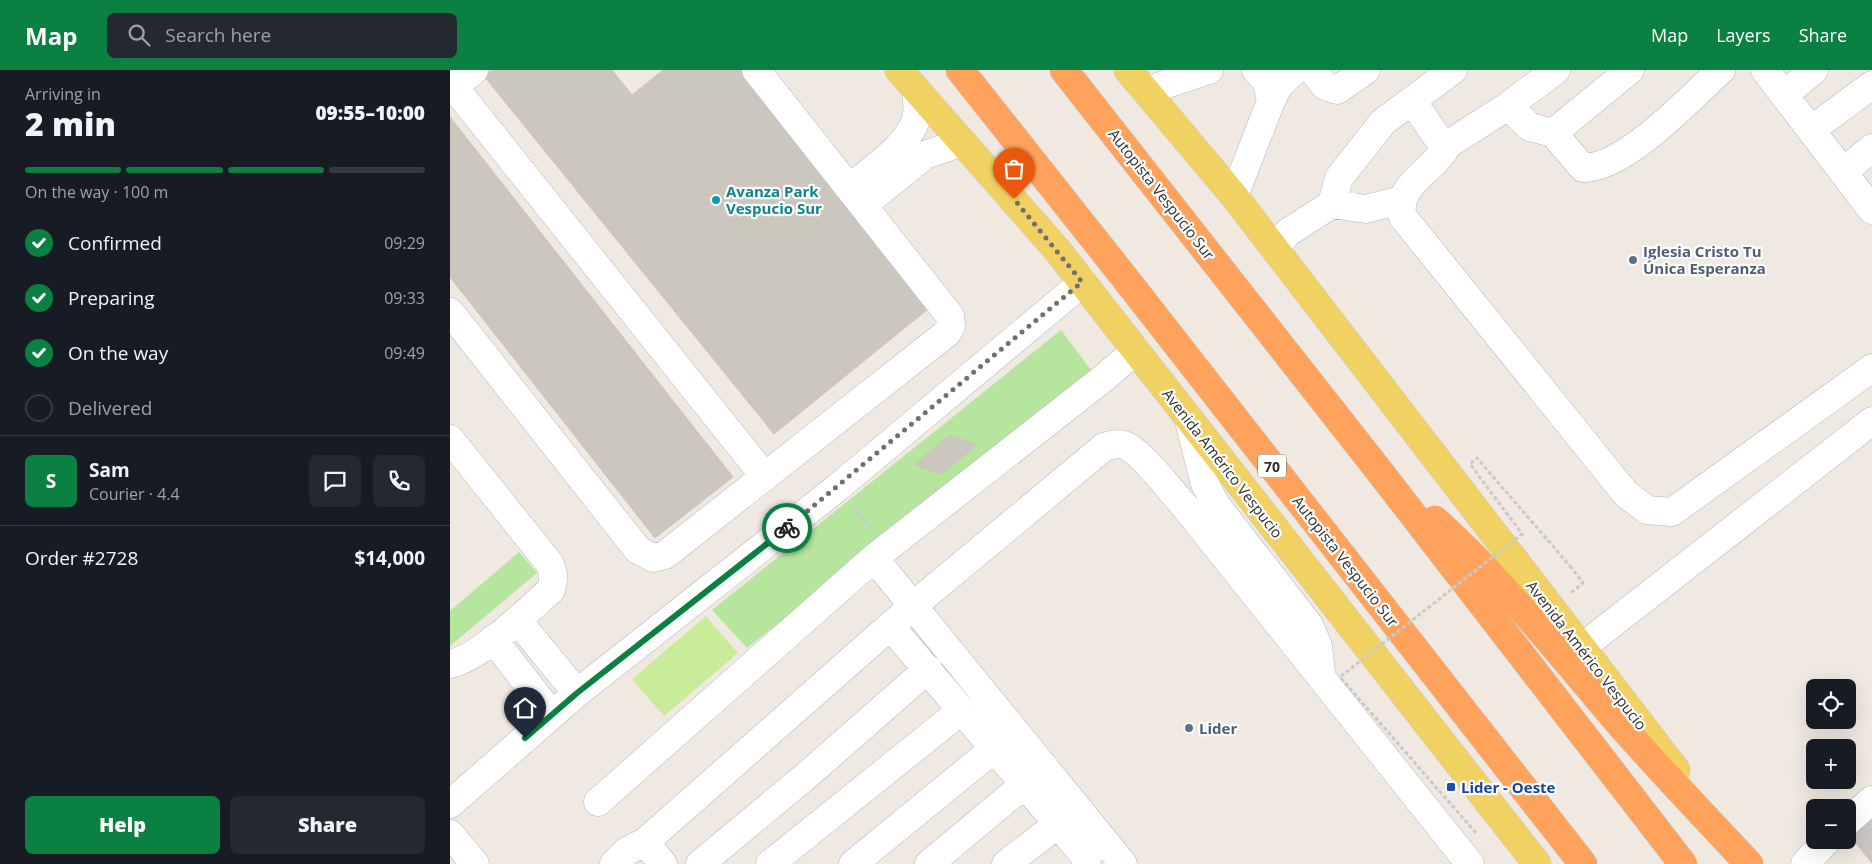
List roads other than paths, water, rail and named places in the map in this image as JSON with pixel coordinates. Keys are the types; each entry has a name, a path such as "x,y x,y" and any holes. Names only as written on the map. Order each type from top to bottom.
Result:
{"highway":[{"name":"Autopista Vespucio Sur","path":"960,70 1128,281 1583,864"},
{"name":"Autopista Vespucio Sur","path":"1064,70 1380,472 1683,864"},
{"path":"1380,472 1460,544 1620,724 1749,864"}],"main road":[{"name":"Avenida Américo Vespucio","path":"899,70 1036,225 1082,282 1528,858"},
{"name":"Avenida Américo Vespucio","path":"1128,70 1234,196 1749,864"}],"street":[{"path":"450,312 638,550 653,558 665,555 765,477 946,333 951,326 950,316 756,70"},
{"path":"1146,91 1209,70"},
{"path":"1256,70 1267,82 1271,101"},
{"path":"1234,196 1271,101 1279,85 1295,70"},
{"path":"1313,70 1325,86 1337,90 1366,70"},
{"path":"1332,204 1339,178 1362,146 1383,122 1453,70"},
{"path":"1275,250 1287,232 1332,204 1366,209 1401,200 1442,154 1444,147 1508,106 1556,70"},
{"path":"1553,134 1630,70"},
{"path":"1508,106 1530,127 1553,134 1582,168 1604,165 1639,144 1721,70"},
{"path":"1765,70 1872,210"},
{"path":"1784,95 1814,70"},
{"path":"459,79 765,477"},
{"path":"1811,130 1872,85"},
{"path":"856,197 894,150 912,132 917,115 916,91"},
{"path":"1412,101 1444,147"},
{"path":"856,197 925,155 962,142"},
{"path":"1843,172 1872,148"},
{"path":"1401,200 1403,217 1626,494 1647,510 1672,512 1872,368"},
{"path":"450,804 577,693 837,488 1082,282"},
{"path":"598,802 880,553 1105,377 1136,350"},
{"path":"1188,417 1205,484 1216,506 1309,625 1318,646 1322,680"},
{"path":"1581,648 1872,421"},
{"path":"450,439 550,564 553,573 551,590 493,639 460,661 450,664"},
{"path":"614,864 627,851 645,842 914,605 1104,447 1118,444 1125,445 1138,453 1182,503 1470,864"},
{"path":"880,553 914,605 1123,864"},
{"path":"517,620 577,693"},
{"path":"891,627 1087,859 1086,864"},
{"path":"493,639 552,715"},
{"path":"700,864 806,776 928,670"},
{"path":"770,864 962,710"},
{"path":"853,864 995,748"},
{"path":"929,864 1025,784"},
{"path":"1856,814 1872,800"},
{"path":"1006,864 1058,824"},
{"path":"450,834 475,864"},
{"path":"645,842 663,864"},
{"path":"1805,864 1819,849"}],"place":[{"name":"Avanza Park Vespucio Sur","path":"716,200"},
{"name":"Iglesia Cristo Tu Única Esperanza","path":"1633,260"},
{"name":"Lider","path":"1189,728"},
{"name":"Lider - Oeste","path":"1451,787"}]}
